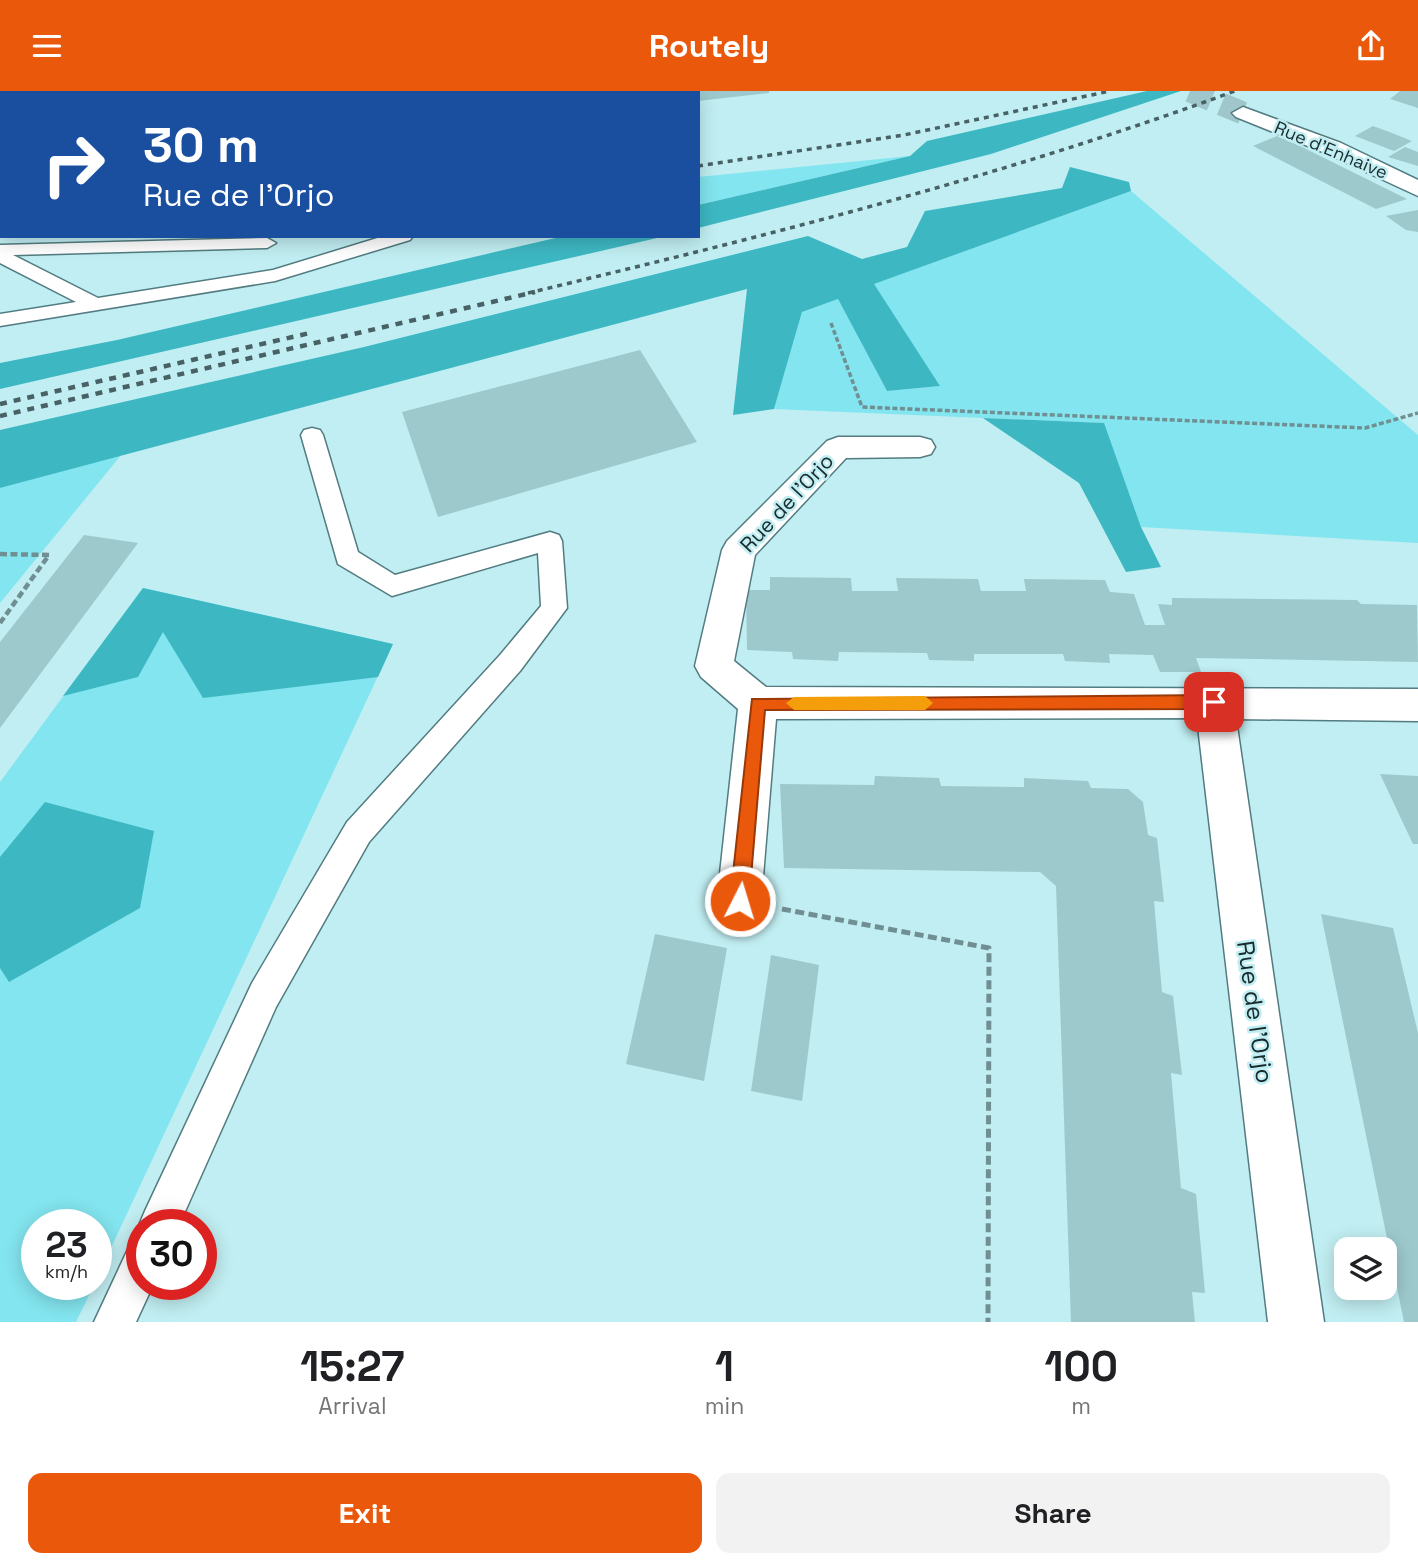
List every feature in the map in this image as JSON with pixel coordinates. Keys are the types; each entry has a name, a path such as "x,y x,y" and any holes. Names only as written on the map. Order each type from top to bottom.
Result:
{"street":[{"name":"Rue d'Enhaive","path":"1243,113 1333,148 1418,189"},
{"name":"Rue de l'Orjo","path":"758,703 715,666 739,550 838,448 920,447"},
{"name":"Rue de l'Orjo","path":"1214,702 1296,1322"},
{"path":"740,901 758,703 1214,702 1418,705"}],"lane":[{"path":"0,320 275,275 397,238"},
{"path":"0,250 267,243"},
{"path":"0,256 97,305"},
{"path":"166,1209 264,995 358,832 510,663 554,608 550,541 392,586 347,557 312,435"},
{"path":"115,1322 126,1298"}],"path":[{"path":"831,323 862,407 1365,428 1418,414"},
{"path":"0,554 49,555 0,623"},
{"path":"740,901 989,948 988,1322"}],"shaded area":[{"path":"1147,91 1181,91 991,154 700,227 700,205 910,156 927,141"},
{"path":"910,156 700,205 700,177"},
{"path":"1070,167 1129,182 1131,191 874,284 940,386 887,391 838,299 802,312 774,409 733,415 747,289 0,488 0,430 364,347 808,236 862,259 907,247 925,211 1062,188"},
{"path":"1131,191 1418,435 1418,543 1141,527 1103,423 774,409 802,312 838,299 887,391 940,386 873,284"},
{"path":"555,238 657,238 0,389 0,363 117,340"},
{"path":"983,418 1104,423 1141,527 1161,567 1126,572 1079,483"},
{"path":"122,454 0,603 0,488"},
{"path":"143,588 393,644 129,1209 126,1209 126,1216 112,1246 112,1209 21,1209 21,1300 87,1300 76,1322 0,1322 0,782"},
{"path":"143,588 393,644 378,677 203,698 163,632 138,677 63,696"},
{"path":"45,802 154,831 140,908 9,982 0,968 0,857"}],"building":[{"path":"700,91 769,93 700,101"},
{"path":"1400,91 1418,91 1418,108 1390,99"},
{"path":"1373,126 1412,141 1394,151 1355,136"},
{"path":"1277,136 1407,199 1376,209 1253,146"},
{"path":"1405,147 1418,152 1418,166 1388,157"},
{"path":"1418,210 1418,232 1406,230 1386,216"},
{"path":"640,350 697,442 438,517 402,412"},
{"path":"84,535 138,543 0,728 0,642"},
{"path":"770,577 851,578 852,591 898,591 896,578 978,579 981,591 1026,591 1024,579 1105,580 1110,592 1134,594 1145,625 1165,625 1158,604 1172,605 1172,598 1357,600 1361,604 1417,605 1418,662 1196,658 1201,672 1160,672 1153,655 1109,654 1110,663 1065,661 1063,654 974,654 974,661 929,660 927,653 839,652 838,661 793,659 792,652 747,650 746,590 770,590"},
{"path":"1380,774 1418,776 1418,844 1413,844"},
{"path":"875,776 939,778 941,786 1024,787 1024,778 1088,781 1091,788 1128,789 1143,802 1148,835 1157,838 1164,902 1154,901 1162,992 1173,996 1182,1075 1171,1073 1181,1188 1196,1194 1205,1293 1192,1292 1195,1322 1071,1322 1056,886 1040,872 784,868 780,784 874,785"},
{"path":"1321,914 1393,928 1418,1033 1418,1322 1404,1322 1397,1288 1397,1237 1387,1237"},
{"path":"655,934 727,948 704,1081 626,1064"},
{"path":"771,955 819,965 802,1101 751,1091"}],"tunnel":[{"path":"1190,91 1243,113"}],"railway":[{"path":"700,166 904,135 1110,91"},
{"path":"528,293 884,203 1061,150 1235,91"},
{"path":"0,416 535,292"},
{"path":"0,404 310,333"}],"slow traffic":[{"path":"794,703 925,703"}],"route":[{"path":"740,901 758,703 1214,702"}]}
